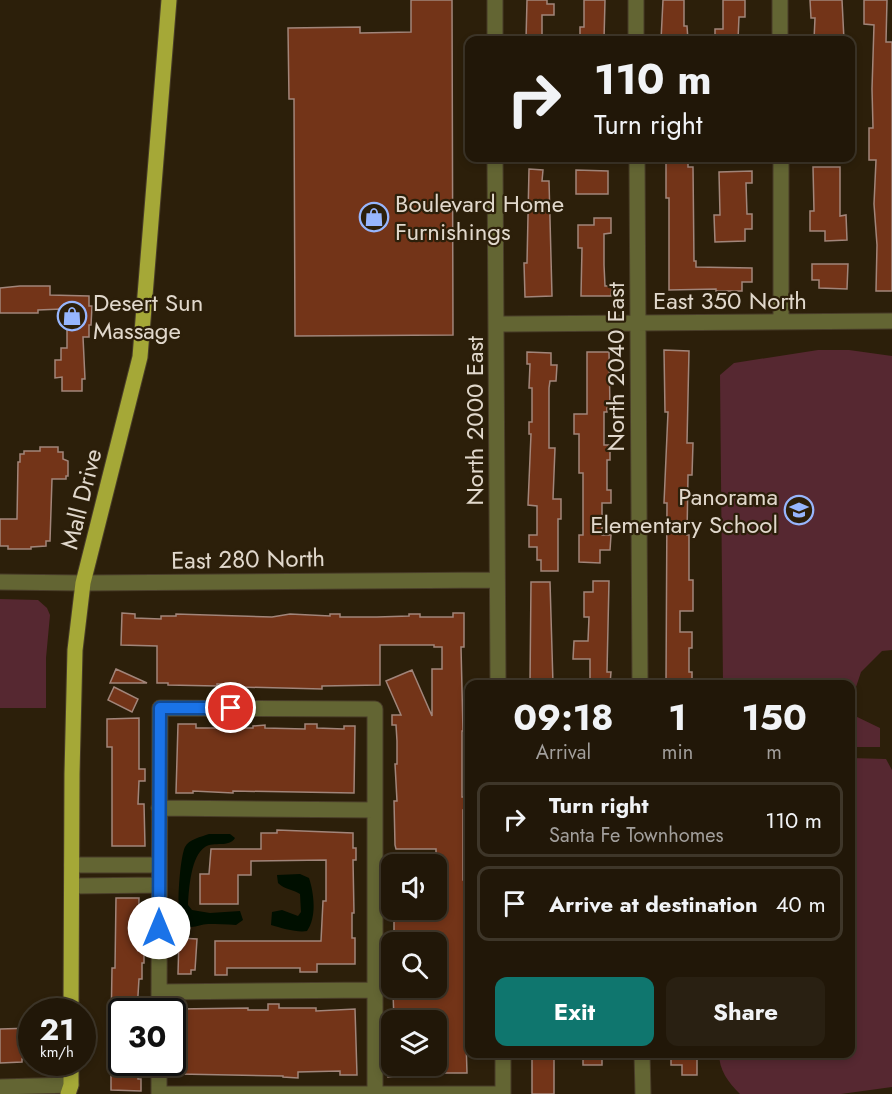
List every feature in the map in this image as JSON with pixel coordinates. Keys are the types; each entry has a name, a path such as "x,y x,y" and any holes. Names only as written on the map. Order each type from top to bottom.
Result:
{"main road":[{"name":"Mall Drive","path":"71,998 75,650 83,584 140,357 169,0"}],"street":[{"path":"495,0 495,36"},
{"path":"636,0 636,36"},
{"path":"780,0 780,36"},
{"name":"North 2000 East","path":"495,162 498,680"},
{"name":"North 2040 East","path":"637,162 640,680"},
{"path":"780,162 781,322"},
{"name":"East 350 North","path":"496,324 892,321"},
{"name":"East 280 North","path":"0,582 83,584 497,580"},
{"path":"159,998 160,708 375,709 375,1094"},
{"path":"159,808 375,810"},
{"path":"72,865 159,865"},
{"path":"72,886 159,885"},
{"path":"159,992 374,990"},
{"path":"159,1076 159,1094 503,1094 502,1058"},
{"path":"642,1058 643,1094"},
{"path":"0,1087 71,1091"}],"shaded area":[{"name":"Panorama Elementary School","path":"818,350 849,350 892,356 892,650 882,651 861,672 855,690 855,680 723,680 720,375 734,363"},
{"path":"0,599 38,600 47,608 50,615 46,658 46,708 0,708"},
{"path":"855,716 880,728 880,747 855,747"},
{"path":"855,758 886,759 892,770 892,1087 841,1094 740,1094 725,1075 720,1058 855,1058"},
{"path":"209,834 230,834 235,838 229,843 209,845 200,851 192,873 188,905 192,910 210,913 240,911 243,920 236,925 208,924 189,927 182,924 179,911 181,862 185,847 189,842"},
{"path":"300,874 309,878 313,898 312,919 307,931 294,931 271,925 272,912 282,910 298,916 301,912 300,894 278,883 277,875"}],"building":[{"name":"Boulevard Home Furnishings","path":"411,0 452,0 453,335 295,336 294,99 289,99 288,28 360,27 360,33 411,32"},
{"path":"527,0 547,0 547,4 554,4 554,15 542,15 542,36 526,36"},
{"path":"584,0 605,0 604,36 580,36 580,27 584,27"},
{"path":"663,0 684,0 684,26 687,26 688,36 661,36"},
{"path":"723,0 745,0 745,17 739,17 738,36 715,36 715,29 723,29"},
{"path":"810,0 842,0 844,36 814,36 815,18 811,18"},
{"path":"864,0 887,0 886,42 892,42 892,291 876,291 877,245 874,204 876,160 869,160 869,128 873,128 874,25 864,24"},
{"path":"666,162 688,162 688,167 693,167 694,261 696,261 696,267 752,268 752,282 742,282 742,291 669,290 669,198 666,198"},
{"path":"813,167 840,167 840,216 846,215 847,240 825,241 825,231 810,231 810,211 814,211"},
{"path":"529,169 543,170 542,181 549,181 552,296 525,297 524,263 527,263"},
{"path":"576,170 608,171 608,194 576,194"},
{"path":"752,171 752,183 746,183 747,214 752,214 752,229 745,229 745,241 715,242 714,215 720,215 719,172"},
{"path":"594,218 611,218 611,233 604,234 604,265 605,286 612,286 611,296 581,296 582,248 578,248 578,225 594,225"},
{"path":"812,264 848,264 847,289 819,288 819,280 812,280"},
{"path":"50,286 50,295 89,296 89,306 92,306 91,325 89,325 89,337 83,337 85,379 82,379 82,391 62,391 62,377 55,378 55,360 61,360 61,348 67,348 67,324 61,324 62,309 38,310 38,313 0,313 0,288"},
{"path":"664,350 689,351 687,443 693,443 692,475 688,475 687,535 689,535 689,580 693,580 693,611 680,611 680,632 692,632 689,672 692,672 692,680 666,680 667,503 664,503 668,412 665,412"},
{"path":"527,352 551,353 551,365 557,365 556,381 550,381 549,388 549,448 555,448 553,499 561,499 561,519 558,519 558,571 541,571 541,560 537,560 537,547 529,547 529,535 537,535 537,506 528,505 531,434 529,434 529,422 532,422 532,388 529,388 530,364 527,364"},
{"path":"587,352 609,352 610,408 604,412 604,445 610,445 610,460 607,460 607,490 611,490 611,503 602,503 602,535 611,535 610,550 600,550 600,563 579,562 579,535 583,535 583,473 579,473 579,434 574,434 574,414 587,414"},
{"path":"40,447 58,447 58,452 63,452 63,459 68,461 66,479 52,479 50,541 46,541 46,546 31,547 31,549 8,549 8,546 0,546 0,519 17,519 20,454 24,454 24,451 40,451"},
{"path":"593,581 609,581 607,672 611,672 610,680 590,680 590,659 573,659 574,641 588,641 589,617 584,617 584,592 593,592"},
{"path":"531,582 550,582 553,680 530,680"},
{"path":"122,613 135,614 135,618 161,619 161,616 176,616 176,614 272,617 290,614 330,616 330,614 340,614 340,617 377,617 420,614 420,617 453,617 453,613 464,613 464,647 461,647 462,797 465,797 463,880 465,880 464,971 467,1073 447,1073 447,1010 394,1010 393,998 447,998 447,932 394,932 394,920 447,920 447,854 436,854 436,849 396,849 394,801 397,801 395,764 397,764 397,741 396,725 392,725 392,715 401,715 386,681 412,670 432,716 432,669 442,669 442,647 380,645 380,685 322,686 322,689 239,687 239,684 217,684 217,686 157,683 157,646 121,645"},
{"path":"116,669 147,683 110,683"},
{"path":"114,687 138,699 132,712 108,700"},
{"path":"139,718 139,769 145,769 145,781 139,781 138,804 144,804 145,846 112,846 112,747 107,747 107,719"},
{"path":"178,724 196,724 196,728 253,728 253,726 265,725 265,728 305,729 305,724 317,724 317,728 344,729 344,726 355,726 354,793 193,791 193,793 176,793"},
{"path":"277,830 353,833 353,848 356,848 356,860 353,860 354,913 352,913 355,964 317,964 317,972 300,972 300,968 227,968 227,975 215,975 215,941 321,941 323,901 326,901 326,860 251,861 251,875 238,875 238,904 200,904 200,874 209,874 211,849 261,849 261,833 277,833"},
{"path":"116,898 139,898 138,951 144,951 144,963 142,963 142,979 139,979 138,998 112,998 112,968 115,968"},
{"path":"179,938 197,939 195,970 191,970 191,974 178,974"},
{"path":"268,1004 279,1004 279,1008 316,1008 316,1011 355,1009 357,1075 340,1075 340,1071 298,1072 298,1078 186,1074 186,1009 268,1010"},
{"path":"18,1028 18,1062 0,1063 0,1029"},
{"path":"108,1031 108,1058 107,1058"},
{"path":"554,1058 554,1094 532,1094 532,1059"},
{"path":"583,1058 602,1058 602,1065 583,1065"},
{"path":"671,1058 697,1058 697,1075 682,1075 682,1065 671,1065"},
{"path":"111,1076 138,1076 138,1079 141,1079 141,1091 111,1090"},
{"path":"388,1076 421,1076 421,1077"}],"place":[{"name":"Boulevard Home Furnishings","path":"374,217"},
{"name":"Desert Sun Massage","path":"72,316"},
{"name":"Panorama Elementary School","path":"799,510"}],"route":[{"path":"159,928 160,708 231,708"}]}
